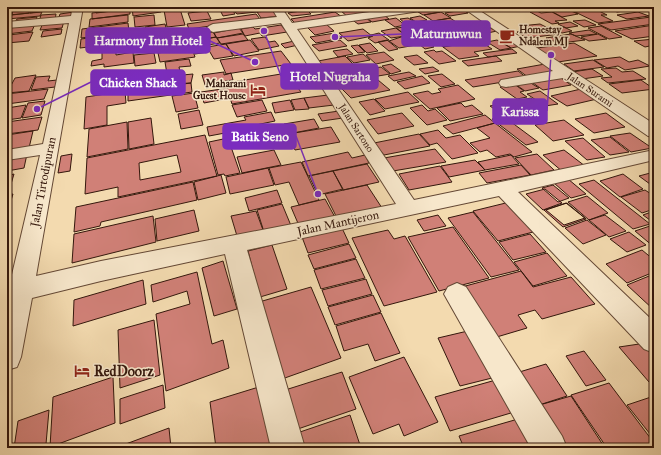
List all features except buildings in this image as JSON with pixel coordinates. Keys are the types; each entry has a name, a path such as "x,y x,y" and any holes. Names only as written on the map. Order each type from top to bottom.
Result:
{"street":[{"path":"213,28 283,18 427,7"},
{"name":"Jalan Surami","path":"467,7 654,132"},
{"path":"7,25 76,13"},
{"name":"Jalan Tirtodipuran","path":"8,347 22,290 76,13"},
{"name":"Jalan Sartono","path":"283,18 409,208"},
{"path":"506,83 565,72"},
{"path":"7,155 50,148"},
{"name":"Jalan Mantijeron","path":"22,290 101,271 503,189 654,155"},
{"path":"503,189 654,340"},
{"path":"234,244 254,327 288,448"},
{"path":"457,294 550,448"}],"place":[{"name":"Hotel Nugraha","path":"264,31"},
{"name":"Homestay Ndalem MJ","path":"507,36"},
{"name":"Maturnuwun","path":"335,37"},
{"name":"Karissa","path":"551,55"},
{"name":"Harmony Inn Hotel","path":"255,62"},
{"name":"Maharani Guest House","path":"258,90"},
{"name":"Chicken Shack","path":"37,109"},
{"name":"Batik Seno","path":"318,194"},
{"name":"RedDoorz","path":"82,371"}]}
